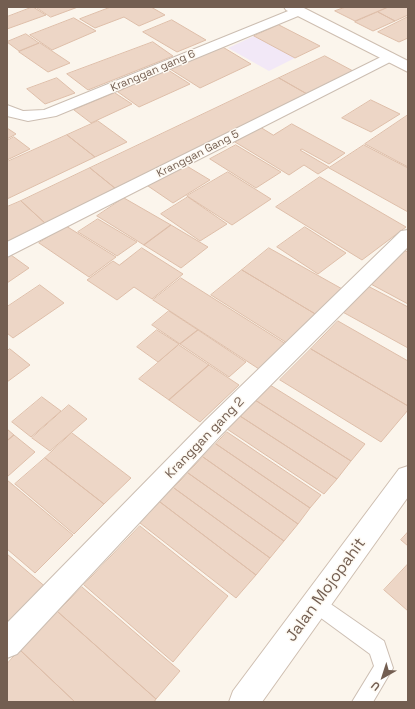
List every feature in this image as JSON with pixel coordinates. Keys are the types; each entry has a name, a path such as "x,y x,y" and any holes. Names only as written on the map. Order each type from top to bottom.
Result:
{"street":[{"path":"294,9 408,67"},
{"name":"Kranggan gang 6","path":"7,110 28,117 50,113 294,9"},
{"name":"Kranggan Gang 5","path":"7,250 388,57"},
{"name":"Kranggan gang 2","path":"7,644 213,428 408,236"},
{"name":"Jalan Mojopahit","path":"244,702 408,478"}],"lane":[{"path":"316,604 377,648 384,668 362,702"}],"shaded area":[{"path":"254,36 295,58 269,71 228,48"}],"building":[{"path":"33,7 46,15 7,29 7,17"},
{"path":"36,7 78,7 51,17"},
{"path":"111,7 151,7 165,15 139,26 124,17 95,28 80,19"},
{"path":"346,7 388,7 355,21 335,11"},
{"path":"389,7 408,7 408,15 395,21 378,12"},
{"path":"378,12 395,21 373,31 355,22"},
{"path":"408,17 408,38 399,42 378,32"},
{"path":"74,18 96,31 52,50 30,35"},
{"path":"172,20 206,40 177,52 143,32"},
{"path":"279,25 320,46 295,58 254,36"},
{"path":"26,34 39,43 19,51 7,42"},
{"path":"153,42 173,56 88,90 67,74"},
{"path":"40,43 70,63 48,72 19,52"},
{"path":"221,46 251,64 200,88 170,69"},
{"path":"325,56 353,71 307,94 279,78"},
{"path":"168,70 190,84 139,107 118,92"},
{"path":"57,78 75,93 45,104 27,89"},
{"path":"279,78 307,94 116,189 90,168"},
{"path":"115,93 132,104 91,123 74,110"},
{"path":"371,100 400,114 371,132 342,118"},
{"path":"408,115 408,167 365,144"},
{"path":"98,121 127,142 95,157 67,135"},
{"path":"292,124 345,153 329,164 302,149 300,150 329,167 318,174 304,165 289,175 235,142 260,127 273,135"},
{"path":"7,128 16,134 7,139"},
{"path":"67,135 95,157 7,199 7,162"},
{"path":"14,137 30,149 7,160 7,141"},
{"path":"236,145 281,172 256,188 210,159"},
{"path":"364,145 408,168 408,212 329,168"},
{"path":"185,165 210,180 173,203 148,186"},
{"path":"90,168 116,189 46,224 21,201"},
{"path":"228,172 271,199 232,225 187,196"},
{"path":"320,177 406,227 362,260 276,207"},
{"path":"188,197 227,224 200,241 161,214"},
{"path":"124,198 171,225 144,245 97,216"},
{"path":"21,201 46,224 7,244 7,207"},
{"path":"98,219 137,242 117,256 78,232"},
{"path":"171,225 208,247 181,268 144,245"},
{"path":"66,226 116,257 89,277 39,243"},
{"path":"305,227 346,253 318,274 277,247"},
{"path":"142,248 183,274 152,299 134,287 117,300 87,280 113,261 119,265"},
{"path":"269,248 344,290 317,315 242,270"},
{"path":"401,249 408,252 408,304 367,282"},
{"path":"11,255 29,268 7,283 7,258"},
{"path":"242,270 317,315 287,343 211,295"},
{"path":"181,278 286,344 259,369 153,300"},
{"path":"364,284 408,307 408,348 339,310"},
{"path":"40,285 64,303 13,338 7,333 7,307"},
{"path":"169,311 198,330 180,344 152,325"},
{"path":"338,321 408,361 408,406 311,349"},
{"path":"157,330 179,344 158,362 137,347"},
{"path":"198,330 246,362 229,377 180,344"},
{"path":"179,345 209,365 169,400 139,379"},
{"path":"10,349 30,365 7,382 7,351"},
{"path":"311,349 408,406 408,410 381,442 280,380"},
{"path":"209,365 239,385 200,422 169,400"},
{"path":"270,385 365,444 351,461 255,400"},
{"path":"42,397 61,411 31,437 12,422"},
{"path":"255,400 351,461 337,479 240,416"},
{"path":"69,405 87,419 50,451 32,438"},
{"path":"240,416 337,479 324,494 227,429"},
{"path":"7,429 14,435 7,441"},
{"path":"227,432 321,495 310,508 216,444"},
{"path":"72,433 131,478 104,504 45,458"},
{"path":"14,435 35,452 7,477 7,441"},
{"path":"216,444 310,508 298,524 203,457"},
{"path":"203,457 298,524 284,541 188,473"},
{"path":"45,458 104,504 74,534 15,484"},
{"path":"188,473 284,541 270,558 174,488"},
{"path":"7,480 73,535 35,573 7,549"},
{"path":"174,488 270,558 256,575 160,502"},
{"path":"160,502 256,575 236,598 140,523"},
{"path":"140,526 228,596 173,662 84,585"},
{"path":"408,532 408,546 401,540"},
{"path":"7,554 48,589 7,630"},
{"path":"408,564 408,611 384,590"},
{"path":"82,587 180,671 156,699 58,612"},
{"path":"58,612 156,699 154,702 75,702 20,650"},
{"path":"20,650 75,702 7,702 7,664"}]}
